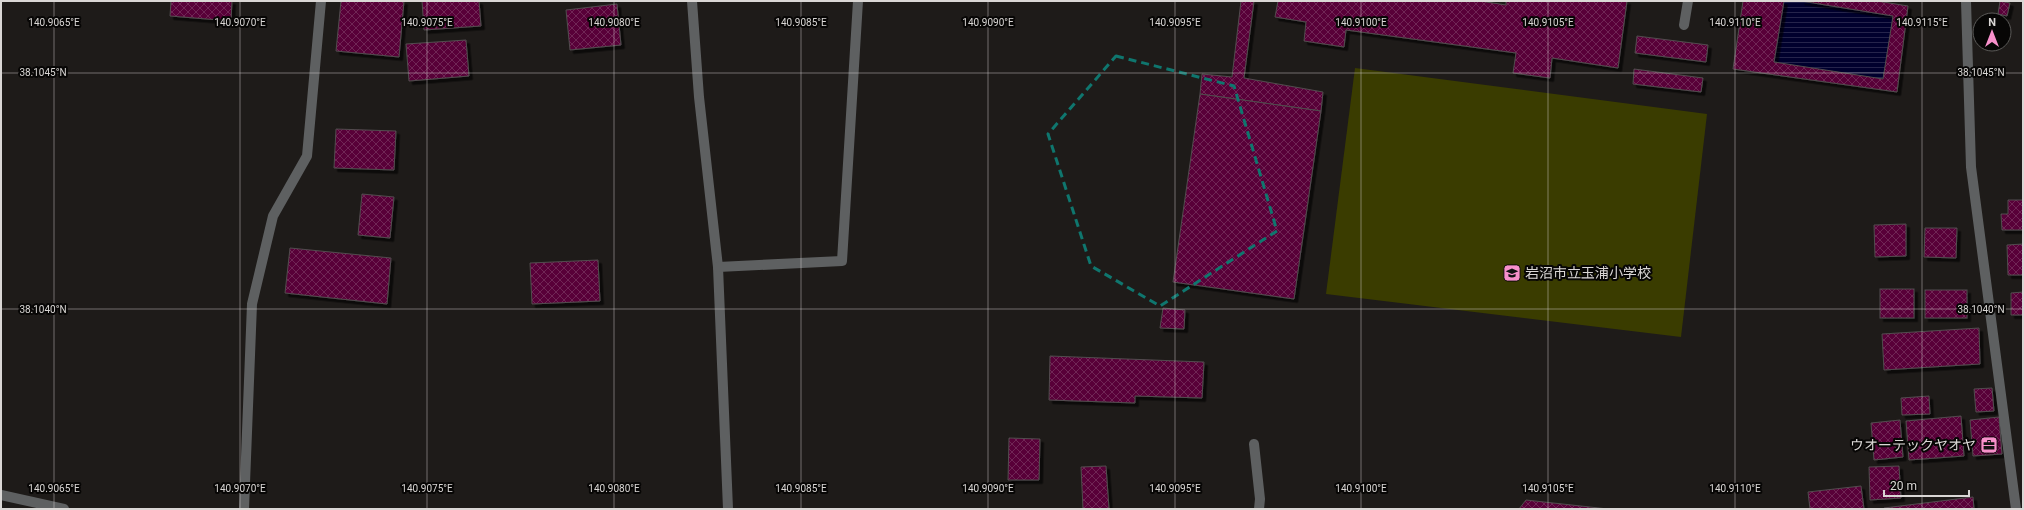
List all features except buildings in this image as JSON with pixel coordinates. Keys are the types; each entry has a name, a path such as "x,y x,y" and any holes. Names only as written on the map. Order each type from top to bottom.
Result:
{"street":[{"path":"244,509 252,304 273,216 307,156 321,1"},
{"path":"692,1 699,97 718,267 728,509"},
{"path":"718,267 842,261 858,1"},
{"path":"1684,25 1688,1"},
{"path":"1966,1 1971,167 2016,509"},
{"path":"1254,444 1260,499 1259,509"},
{"path":"1,495 64,509"}],"highlighted area":[{"path":"1116,56 1234,86 1277,231 1160,306 1091,266 1048,134"}],"shaded area":[{"path":"1355,68 1707,114 1681,337 1326,294"}],"water":[{"path":"1784,1 1801,1 1893,16 1883,79 1774,62"}],"place":[{"name":"岩沼市立玉浦小学校","path":"1512,273"},
{"name":"ウオーテックヤオヤ","path":"1989,445"}]}
